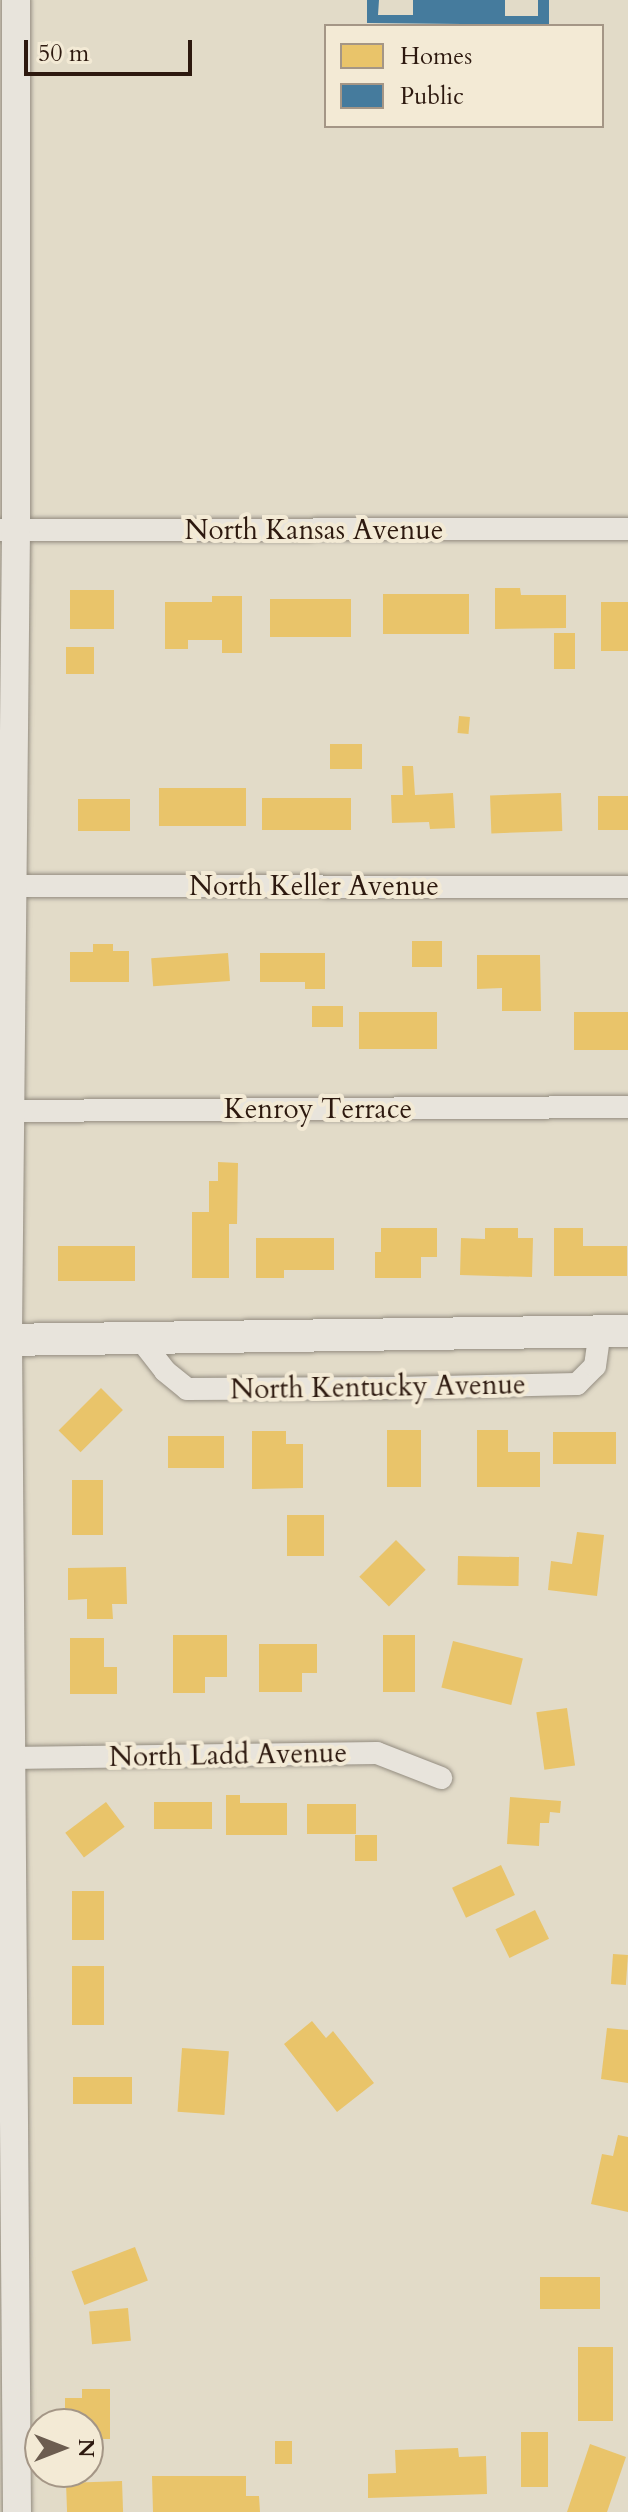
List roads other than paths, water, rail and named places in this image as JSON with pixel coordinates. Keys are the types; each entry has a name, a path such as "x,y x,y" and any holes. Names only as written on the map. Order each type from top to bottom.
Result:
{"main road":[{"name":"North Kentucky Avenue","path":"4,1340 614,1331"}],"street":[{"path":"16,0 8,83 5,886 8,1111 4,1340 11,1758 6,1986 8,2291 17,2512"},
{"name":"North Kansas Avenue","path":"8,530 628,529"},
{"name":"North Keller Avenue","path":"5,886 628,887"},
{"name":"Kenroy Terrace","path":"8,1111 628,1107"},
{"name":"North Kentucky Avenue","path":"141,1340 165,1371 187,1389 396,1388 577,1384 595,1366 614,1331"},
{"name":"North Ladd Avenue","path":"11,1758 377,1753 441,1778"}]}
